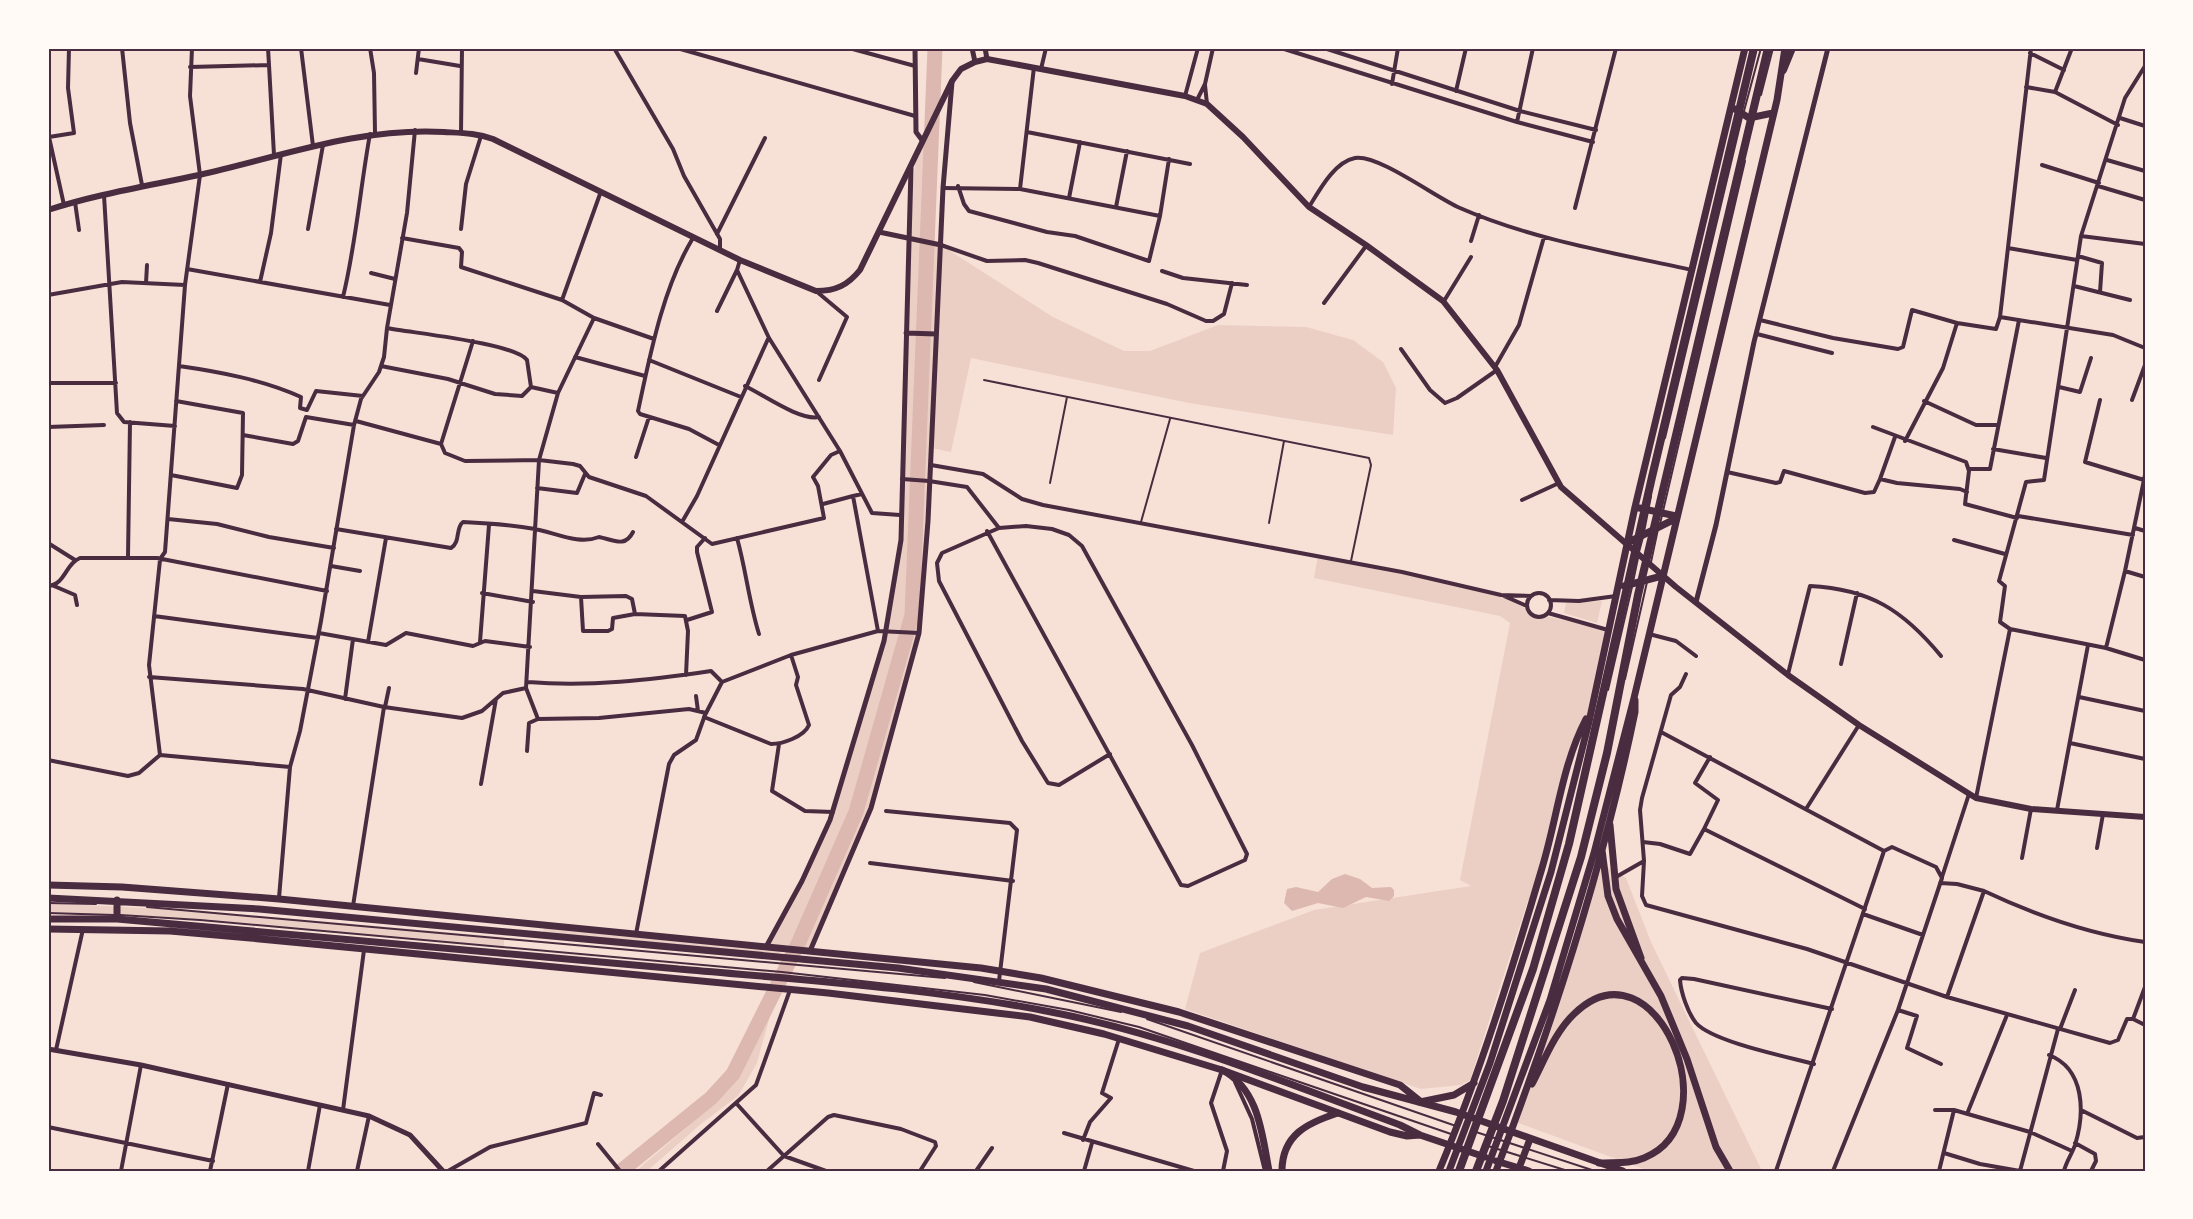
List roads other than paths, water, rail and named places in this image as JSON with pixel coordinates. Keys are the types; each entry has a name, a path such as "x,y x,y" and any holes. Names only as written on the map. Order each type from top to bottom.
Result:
{"highway":[{"path":"1460,1171 1533,969 1569,844 1652,477 1754,48"},
{"path":"1478,1171 1503,1101 1581,857 1607,753 1638,595 1768,48"},
{"path":"1783,70 1792,48"}],"main road":[{"path":"1449,1171 1485,1076 1551,872 1609,630 1635,507 1745,48"},
{"path":"1486,1171 1495,1138 1565,952 1594,853 1634,698 1773,113 1783,70 1785,48"},
{"path":"48,210 142,185 200,174 373,133 415,130 481,135 740,260 816,291 838,288 850,283 860,270 952,81 958,71 975,62 987,59 1185,96 1207,104 1243,137 1309,207 1366,245 1443,302 1496,368 1559,483 1662,576 1788,675 1859,725 1976,798 2031,808 2145,817"},
{"path":"1731,106 1742,116 1754,119 1773,113"},
{"path":"1635,507 1676,517"},
{"path":"1627,543 1676,517"},
{"path":"1618,586 1662,576"},
{"path":"1496,1171 1522,1103 1610,825 1635,712 1634,698"},
{"path":"1439,1171 1459,1123 1509,973 1543,865 1571,754 1589,715"},
{"path":"1610,825 1614,878 1621,906 1639,947 1641,961"},
{"path":"1602,850 1608,897 1632,949 1661,996 1687,1059 1716,1147 1730,1171"},
{"path":"48,885 122,887 279,899 999,971 1114,994 1179,1012 1400,1085 1420,1101 1623,1171"},
{"path":"48,898 259,909 999,981 1093,1000 1188,1026 1402,1100 1420,1101 1454,1095 1485,1076"},
{"path":"117,902 117,917"},
{"path":"48,919 117,917 771,977 948,996 1052,1012 1113,1027 1210,1056 1400,1125 1457,1149 1529,1171"},
{"path":"48,929 170,931 957,1006 1030,1017 1119,1039 1222,1070 1398,1134 1420,1135"},
{"path":"727,953 737,944"},
{"path":"535,967 536,957"},
{"path":"1522,1103 1560,1032 1574,1014 1586,1004 1599,998 1616,995 1633,998 1652,1010 1670,1037 1678,1063 1684,1086 1682,1119 1674,1136 1646,1157 1632,1162 1599,1163"},
{"path":"1030,1017 1052,1012"},
{"path":"1179,1012 1188,1026"},
{"path":"1210,1056 1249,1095 1258,1115 1267,1171"},
{"path":"1282,1171 1287,1145 1298,1130 1338,1113"},
{"path":"1519,1168 1530,1139"}],"street":[{"path":"50,137 74,133 68,88 69,48"},
{"path":"122,48 129,116 142,185"},
{"path":"160,755 149,677 160,559 165,552 185,285 200,174 190,96 192,48"},
{"path":"260,282 271,233 278,154 268,48"},
{"path":"301,48 313,147"},
{"path":"344,297 351,264 360,190 373,133 375,84 370,48"},
{"path":"416,73 419,48"},
{"path":"461,133 462,48"},
{"path":"614,48 673,150 717,234 721,243 720,250"},
{"path":"677,48 915,116"},
{"path":"849,48 915,66"},
{"path":"915,48 915,116 917,135 922,140"},
{"path":"972,48 975,62"},
{"path":"985,48 987,59"},
{"path":"1020,189 1038,68 1046,48"},
{"path":"1185,96 1198,48"},
{"path":"1197,100 1205,84 1212,48"},
{"path":"1281,48 1517,122 1593,142"},
{"path":"1324,48 1520,111 1596,130"},
{"path":"1392,84 1398,48"},
{"path":"1456,91 1466,48"},
{"path":"1517,122 1533,48"},
{"path":"1575,208 1616,48"},
{"path":"1696,602 1727,472 1756,334 1828,48"},
{"path":"2055,92 2072,48"},
{"path":"1760,320 1833,338 1898,349 1903,347 1912,310 1957,323 1994,330 2000,317 2031,51 2064,70"},
{"path":"418,59 460,66"},
{"path":"190,67 269,65"},
{"path":"2145,67 2125,98 2082,236 2073,286 2070,326 2044,480 2026,482 2018,517 2005,554 2000,581 2005,586 2000,622 2010,629 2106,648 2145,660"},
{"path":"808,951 871,808 917,633 930,464 938,245 952,81"},
{"path":"1205,84 1207,104"},
{"path":"2026,87 2055,92 2118,125"},
{"path":"2120,118 2145,126"},
{"path":"279,899 290,767 300,731 327,591 355,423 363,396 381,366 402,238 415,130"},
{"path":"48,131 64,205"},
{"path":"1027,132 1190,164"},
{"path":"460,229 468,177 481,135"},
{"path":"717,234 765,138"},
{"path":"1069,198 1080,142"},
{"path":"308,230 323,144"},
{"path":"1116,207 1127,151"},
{"path":"1309,207 1340,165 1354,159 1366,158 1389,168 1431,194 1479,215 1544,237 1693,270"},
{"path":"958,186 969,211 1027,227 1074,236 1126,251 1147,261 1152,258 1169,159"},
{"path":"2107,160 2145,171"},
{"path":"2042,165 2145,200"},
{"path":"766,947 802,881 832,812 887,631 901,540 911,166"},
{"path":"943,188 958,186 1020,189 1161,216"},
{"path":"562,300 600,194"},
{"path":"104,195 118,416 130,422 175,426"},
{"path":"75,202 79,230"},
{"path":"1471,241 1479,215"},
{"path":"879,232 938,245 987,261 1025,260 1167,304 1206,321 1213,321 1224,314 1232,283"},
{"path":"2082,236 2145,244"},
{"path":"693,237 675,276 654,339 638,411 649,417 689,429 719,445"},
{"path":"1401,349 1430,390 1444,403 1457,398 1496,368 1519,324 1544,237"},
{"path":"402,238 459,248 462,252 461,267 562,300 594,318 654,339"},
{"path":"1323,303 1366,245"},
{"path":"2008,248 2102,263 2100,292"},
{"path":"1443,302 1471,257"},
{"path":"717,311 740,260"},
{"path":"146,283 147,265"},
{"path":"187,269 390,305"},
{"path":"737,270 769,338 840,451 872,513 900,515"},
{"path":"1162,271 1183,278 1247,285"},
{"path":"370,273 395,279"},
{"path":"48,295 108,284 185,285"},
{"path":"2073,286 2130,300"},
{"path":"816,291 847,317 819,380"},
{"path":"2000,317 2070,326 2113,335 2145,348"},
{"path":"538,719 526,688 531,647 539,460 558,393 594,318"},
{"path":"1969,468 1990,470 2019,320"},
{"path":"1905,441 1943,368 1957,323"},
{"path":"381,366 460,383 495,394 517,397 526,395 531,387 529,366 524,356 472,341 387,328"},
{"path":"908,333 934,334"},
{"path":"1756,334 1832,353"},
{"path":"682,522 697,496 745,386 769,338"},
{"path":"472,341 441,444 445,453 457,459 539,460 580,466 585,474 646,496 714,544 821,519 825,516 823,504 813,477 831,455 840,451"},
{"path":"575,357 645,376"},
{"path":"2059,387 2080,392 2091,358"},
{"path":"649,360 741,397"},
{"path":"2132,400 2145,364"},
{"path":"179,366 237,376 275,387 300,397 300,409 307,410"},
{"path":"48,383 116,383"},
{"path":"745,386 800,416 819,417"},
{"path":"531,387 558,393"},
{"path":"243,435 296,444 316,391 363,396"},
{"path":"2100,400 2085,462 2144,477 2143,495 2106,648"},
{"path":"171,475 238,488 242,475 242,412 176,401"},
{"path":"1924,401 1976,425 1997,426"},
{"path":"305,417 355,423 441,444"},
{"path":"636,457 649,417"},
{"path":"128,557 130,422"},
{"path":"48,427 104,425"},
{"path":"1873,427 1905,441 1966,462 1969,468 1965,504 2018,517 2133,535"},
{"path":"1727,472 1776,483 1780,482 1784,471 1871,493 1880,479 1896,436"},
{"path":"1993,449 2046,458"},
{"path":"930,464 983,474 1022,499 1043,505 1351,562 1501,595 1541,594 1549,600 1580,601 1616,596"},
{"path":"537,488 577,493 585,474"},
{"path":"901,479 968,487 999,528"},
{"path":"1880,479 1897,483 1953,488 1966,492"},
{"path":"1522,500 1559,483"},
{"path":"823,504 862,494"},
{"path":"853,496 879,630"},
{"path":"168,519 217,524 270,537 334,548"},
{"path":"336,529 451,548 456,543 461,524 535,529 581,541 592,541 597,537 622,543 629,540 633,532"},
{"path":"480,643 482,593 489,525"},
{"path":"987,531 1110,754 1181,885 1188,886 1245,860 1247,854 1192,745 1082,546 1070,535 1052,529 1026,526 987,531 942,553 936,572 1022,741 1048,783 1053,786 1110,754"},
{"path":"2135,528 2145,531"},
{"path":"368,642 386,538"},
{"path":"687,620 712,612 697,552 697,546 705,538"},
{"path":"737,538 745,565 749,602 759,634"},
{"path":"1954,540 2005,554"},
{"path":"48,543 75,560 128,557 160,559 327,591"},
{"path":"50,586 61,581 75,560"},
{"path":"331,566 360,571"},
{"path":"2126,571 2145,577"},
{"path":"50,586 75,595 77,605"},
{"path":"1788,675 1810,586 1857,593 1881,602 1916,628 1941,656"},
{"path":"533,591 580,597 626,596 633,599 635,614"},
{"path":"482,593 532,602"},
{"path":"1841,664 1857,593"},
{"path":"1501,595 1527,606 1531,615 1536,617 1548,613 1609,630"},
{"path":"1527,606 1531,596"},
{"path":"580,597 583,631 608,631 612,629 613,618 635,614 682,614 687,620 686,675"},
{"path":"1548,613 1549,600"},
{"path":"154,616 318,638"},
{"path":"880,618 888,622"},
{"path":"1976,798 2010,629"},
{"path":"636,934 669,764 674,755 696,740 705,715 722,682 791,655 879,630 917,633"},
{"path":"319,633 390,644 398,636 406,633 473,646 485,640 531,647"},
{"path":"1649,634 1676,641 1696,657"},
{"path":"345,699 353,639"},
{"path":"2057,810 2088,645"},
{"path":"527,751 529,723 538,719 599,718 689,709 771,744 779,744 801,734 809,726 796,685 798,677 791,655"},
{"path":"528,682 564,685 711,671 722,682"},
{"path":"1686,674 1680,687 1671,695 1642,798 1644,861 1642,896 1646,905 1753,933 1947,997 2083,1035 2114,1042 2118,1040 2127,1020 2133,1019 2145,1024"},
{"path":"149,677 307,690 384,707 462,718 483,711 503,693 526,688"},
{"path":"353,906 384,707 389,688"},
{"path":"696,696 698,711"},
{"path":"2079,697 2145,711"},
{"path":"481,784 496,698"},
{"path":"1806,809 1859,725"},
{"path":"1661,732 1884,851"},
{"path":"2070,743 2145,759"},
{"path":"779,744 772,791 805,811 832,812"},
{"path":"48,760 128,776 139,773 160,755 290,767"},
{"path":"1643,842 1660,844 1690,855 1718,800 1695,783 1710,757"},
{"path":"1833,1171 1898,1010 1969,795"},
{"path":"2022,858 2031,808"},
{"path":"886,811 1010,823 1017,830 1013,881 999,981"},
{"path":"2097,848 2103,814"},
{"path":"1704,829 1864,912 1923,935"},
{"path":"1776,1170 1815,1064 1846,962 1884,851 1892,847 1936,867 1942,878"},
{"path":"1614,878 1644,861"},
{"path":"870,863 1013,881"},
{"path":"1940,884 1957,884 1984,891 2020,908 2082,929 2145,942"},
{"path":"1947,997 1984,891"},
{"path":"56,1050 83,929"},
{"path":"343,1110 364,950"},
{"path":"1815,1064 1745,1045 1700,1026 1687,1004 1680,980 1682,978 1694,979 1833,1009"},
{"path":"2133,1019 2145,987"},
{"path":"658,1171 756,1085 787,989"},
{"path":"1944,1153 1980,1164 2020,1171 2049,1055 2075,990"},
{"path":"1898,1010 1917,1016 1906,1047 1941,1064"},
{"path":"1967,1114 2007,1015"},
{"path":"1083,1140 1090,1122 1112,1098 1102,1093 1119,1039"},
{"path":"48,1050 141,1065 369,1116 410,1135 443,1171"},
{"path":"2049,1055 2059,1059 2070,1069 2079,1086 2081,1110 2075,1143 2064,1171"},
{"path":"121,1171 141,1065"},
{"path":"1222,1070 1211,1103 1227,1151 1224,1171"},
{"path":"210,1171 228,1084"},
{"path":"448,1171 490,1147 586,1123 594,1094 601,1095"},
{"path":"736,1103 784,1156 826,1171"},
{"path":"308,1171 320,1105"},
{"path":"1935,1110 1954,1110 2030,1132 2072,1151"},
{"path":"1939,1171 1954,1110"},
{"path":"2081,1110 2137,1138 2145,1137"},
{"path":"767,1171 828,1117 834,1115 901,1129 935,1142 936,1146 920,1171"},
{"path":"357,1171 369,1116"},
{"path":"48,1127 213,1161"},
{"path":"1064,1133 1194,1171"},
{"path":"1084,1171 1092,1143"},
{"path":"2075,1143 2096,1154 2096,1161 2091,1171"},
{"path":"598,1144 620,1171"},
{"path":"976,1171 992,1148"}],"lane":[{"path":"1460,1171 1481,1121 1517,1018 1578,815 1742,116 1761,48"},
{"path":"1499,1127 1578,873 1754,119 1773,48"},
{"path":"984,380 1170,420 1369,458 1371,465 1351,562"},
{"path":"1050,483 1067,397"},
{"path":"1141,522 1170,420"},
{"path":"1269,523 1284,441"},
{"path":"48,903 117,902 785,960"},
{"path":"48,913 200,920 782,972 985,995 1069,1010 1139,1027 1472,1141"},
{"path":"804,962 957,979 1069,999 1138,1016 1251,1053 1465,1129 1595,1171"},
{"path":"1480,1144 1568,1171"},
{"path":"1478,1171 1488,1158"}],"waterway":[{"path":"621,1171 711,1098 733,1074 798,944 856,812 912,615 935,48"}]}
